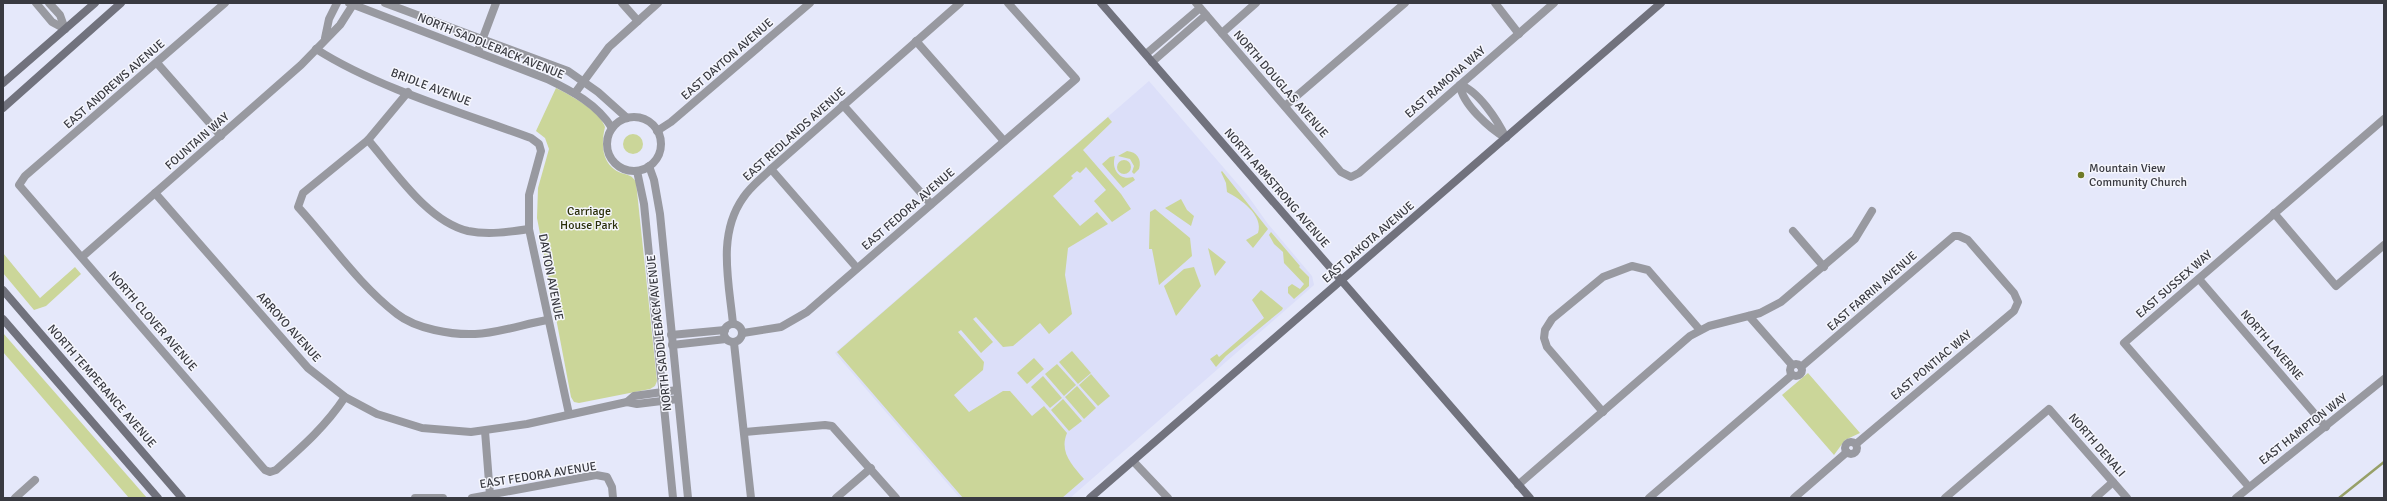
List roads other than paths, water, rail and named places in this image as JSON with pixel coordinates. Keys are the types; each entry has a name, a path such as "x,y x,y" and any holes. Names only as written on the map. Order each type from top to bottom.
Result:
{"street":[{"path":"36,3 52,22 65,29"},
{"path":"49,3 60,15 65,29"},
{"path":"3,83 95,3"},
{"path":"3,108 121,3"},
{"name":"EAST ANDREWS AVENUE","path":"20,185 25,176 225,3"},
{"path":"325,39 329,19 337,3"},
{"name":"NORTH SADDLEBACK AVENUE","path":"385,3 483,38 568,72 583,81 627,118"},
{"path":"478,51 496,3"},
{"path":"622,3 638,21"},
{"path":"575,93 610,47 658,3"},
{"name":"EAST DAYTON AVENUE","path":"657,131 671,122 810,3"},
{"name":"EAST REDLANDS AVENUE","path":"733,324 726,263 726,245 735,211 744,196 771,169 960,3"},
{"name":"EAST FEDORA AVENUE","path":"743,333 780,327 807,312 1076,79 1008,3"},
{"name":"NORTH ARMSTRONG AVENUE","path":"1101,3 1530,498"},
{"path":"1222,33 1256,3"},
{"path":"1285,106 1405,3"},
{"path":"1495,3 1519,34"},
{"name":"EAST RAMONA WAY","path":"1351,177 1359,173 1554,3"},
{"name":"EAST DAKOTA AVENUE","path":"1090,498 1132,460 1661,3"},
{"name":"FOUNTAIN WAY","path":"82,257 301,65 340,24 352,4"},
{"name":"NORTH SADDLEBACK AVENUE","path":"352,4 478,51 575,93 597,110 612,128"},
{"path":"1146,54 1198,5"},
{"name":"NORTH DOUGLAS AVENUE","path":"1198,5 1342,172 1351,177"},
{"path":"1152,62 1206,15"},
{"path":"916,41 1004,141"},
{"name":"BRIDLE AVENUE","path":"316,49 335,61 408,92 531,138 539,144"},
{"path":"157,63 221,136"},
{"path":"1460,85 1469,87 1494,116 1506,138"},
{"path":"408,92 368,140 303,192 298,207 371,290 398,315 426,327 453,334 477,334 547,320"},
{"path":"843,105 931,204"},
{"path":"627,118 642,118 649,122 657,131 661,142 660,151 649,166 637,171 623,168 612,160 607,143 612,128 627,118"},
{"name":"EAST SUSSEX WAY","path":"2249,487 2124,343 2384,119"},
{"path":"368,140 425,206 450,224 468,231 491,233 529,229"},
{"name":"DAYTON AVENUE","path":"539,144 541,151 529,195 529,229 547,320 569,414"},
{"name":"NORTH SADDLEBACK AVENUE","path":"649,166 654,180 660,214 688,498"},
{"path":"771,169 857,268"},
{"name":"NORTH SADDLEBACK AVENUE","path":"637,171 644,204 673,498"},
{"name":"NORTH CLOVER AVENUE","path":"20,185 265,470 270,472 276,470 324,426 345,397"},
{"name":"ARROYO AVENUE","path":"155,193 308,368 345,397 377,414 422,428 471,432 485,431 628,402 637,404 678,399"},
{"path":"1518,485 1700,330 1720,322 1749,316 1781,302 1858,236 1872,211"},
{"path":"2274,213 2336,286 2384,246"},
{"path":"1793,231 1824,266"},
{"name":"EAST PONTIAC WAY","path":"1794,498 1847,452 1845,449 1847,443 1853,442 1856,444 2014,311 2018,302 2014,293 1968,240 1959,236"},
{"name":"EAST FARRIN AVENUE","path":"1801,367 1949,240 1959,236"},
{"path":"1603,412 1547,347 1544,338 1545,330 1552,319 1603,277 1632,266 1648,270 1700,330"},
{"name":"NORTH LAVERNE","path":"2199,279 2326,427"},
{"name":"NORTH TEMPERANCE AVENUE","path":"3,290 182,498"},
{"path":"1749,316 1792,365"},
{"path":"3,319 158,498"},
{"path":"671,335 725,330 733,324 740,326 743,333 740,340 734,343"},
{"path":"725,330 726,339"},
{"path":"672,345 726,339 734,343"},
{"path":"734,343 745,432 751,498"},
{"path":"1649,498 1792,375 1800,375 1801,367 1798,364 1792,365"},
{"path":"1792,365 1790,370 1792,375"},
{"name":"EAST HAMPTON WAY","path":"2236,498 2384,379"},
{"name":"ARROYO AVENUE","path":"628,402 634,396 677,390"},
{"name":"NORTH DENALI","path":"1945,498 2049,409 2127,498"},
{"path":"745,432 825,425 832,426 871,468 896,498"},
{"path":"485,431 490,495"},
{"path":"1132,460 1168,498"},
{"path":"836,498 871,468"},
{"name":"EAST FEDORA AVENUE","path":"472,498 596,475 607,477 612,487 613,498"},
{"path":"14,498 35,480"},
{"path":"2095,498 2114,482"},
{"path":"415,498 443,498"}],"waterway":[{"path":"2339,498 2384,462"}],"place":[{"name":"Mountain View Community Church","path":"2081,175"}],"park label":[{"name":"Carriage House Park","path":"589,218"}]}
